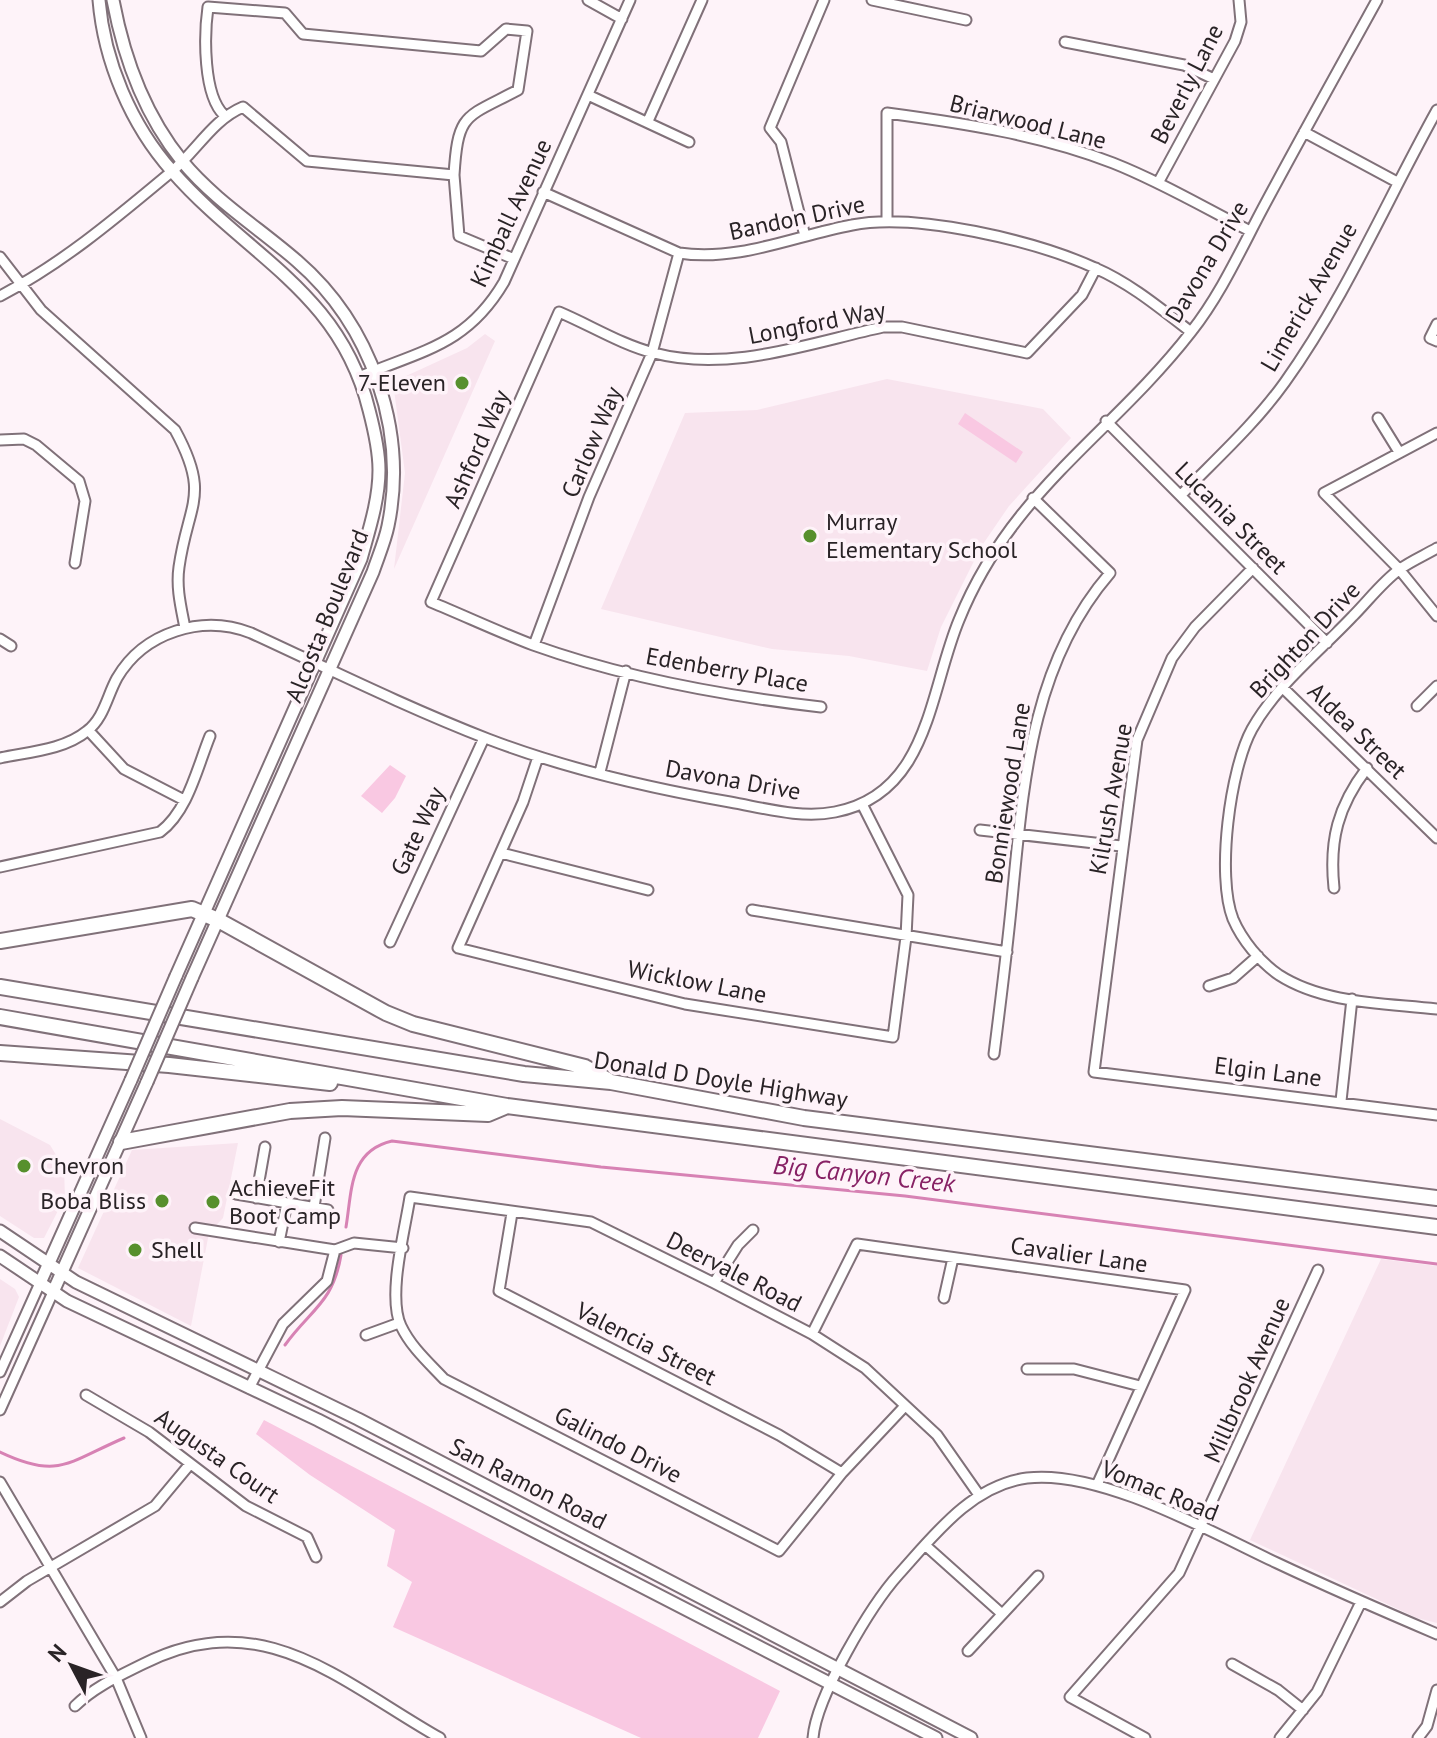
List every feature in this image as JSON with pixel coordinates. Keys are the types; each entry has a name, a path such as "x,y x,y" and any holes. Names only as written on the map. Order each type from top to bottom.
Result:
{"highway":[{"path":"0,941 192,909 218,920 386,1013 413,1024 585,1067 611,1082"},
{"name":"Donald D Doyle Highway","path":"0,987 524,1074 611,1082 804,1118 1437,1198"},
{"name":"Donald D Doyle Highway","path":"0,1017 507,1106 1437,1227"},
{"path":"0,1053 169,1065 375,1089 410,1087"},
{"path":"121,1142 290,1111 342,1108 488,1114 507,1106"}],"main road":[{"name":"Alcosta Boulevard","path":"40,1283 361,559 376,501 379,469 376,443 359,377 339,334 307,294 229,228 172,172 127,103 114,71 99,0"},
{"name":"Alcosta Boulevard","path":"53,1292 332,668 388,526 392,474 390,428 376,370 326,290 207,188 183,161 139,94 113,0"},
{"name":"San Ramon Road","path":"0,1231 62,1273 259,1370 971,1738"},
{"name":"San Ramon Road","path":"0,1256 53,1292 137,1336 181,1353 936,1738"}],"street":[{"path":"588,0 622,19"},
{"name":"Kimball Avenue","path":"359,377 463,333 486,311 514,259 630,0"},
{"path":"648,121 702,0"},
{"path":"805,236 781,142 770,128 824,0"},
{"path":"872,0 966,20"},
{"name":"Beverly Lane","path":"1158,183 1241,22 1239,0"},
{"name":"Davona Drive","path":"89,731 126,666 149,645 185,628 229,626 332,668 484,738 538,757 696,796 781,811 824,813 862,804 890,786 909,764 923,739 948,650 964,608 997,546 1033,498 1191,332 1212,302 1377,0"},
{"path":"224,115 214,105 204,35 208,7 285,13 303,34 481,51 506,29 527,31 518,90 464,123 456,134 454,175 459,236 514,259"},
{"path":"1065,42 1184,65 1214,79"},
{"path":"588,95 689,142"},
{"path":"0,296 94,238 172,172 224,115 243,107 307,161 454,175"},
{"name":"Limerick Avenue","path":"1181,495 1256,418 1284,383 1313,339 1437,110"},
{"name":"Briarwood Lane","path":"887,220 887,113 946,121 1059,145 1158,183 1250,231"},
{"path":"1304,132 1397,182"},
{"name":"Bandon Drive","path":"543,192 679,253 729,255 887,220 918,222 1049,251 1096,268 1137,291 1191,332"},
{"name":"Carlow Way","path":"534,645 589,497 652,353 679,253"},
{"path":"0,257 19,286 94,361 175,430 186,451 196,483 195,510 179,567 178,591 185,628"},
{"name":"Longford Way","path":"559,312 652,353 685,359 729,361 883,327 902,327 1027,353 1082,295 1096,268"},
{"name":"Ashford Way","path":"431,602 559,312"},
{"path":"1437,324 1430,338 1437,341"},
{"path":"1378,418 1399,452"},
{"name":"Lucania Street","path":"1106,421 1327,643"},
{"path":"1437,433 1324,493 1399,569 1437,616"},
{"path":"0,440 24,439 36,445 79,481 85,501 75,563"},
{"name":"Bonniewood Lane","path":"994,1054 1034,721 1048,677 1089,597 1110,573 1033,498"},
{"name":"Brighton Drive","path":"1437,548 1399,569 1283,688 1251,731 1242,755 1231,808 1226,862 1232,918 1258,956 1276,973 1301,988 1352,999 1437,1009"},
{"name":"Kilrush Avenue","path":"1094,1072 1137,740 1153,696 1172,658 1195,627 1253,568"},
{"name":"Edenberry Place","path":"431,602 534,645 626,671 750,699 821,707"},
{"path":"0,639 11,646"},
{"path":"600,772 626,671"},
{"path":"1417,706 1437,686"},
{"name":"Aldea Street","path":"1283,688 1437,838"},
{"path":"0,758 65,744 89,731 124,769 184,800"},
{"path":"0,867 143,839 172,823 210,736"},
{"name":"Gate Way","path":"390,942 484,738"},
{"name":"Wicklow Lane","path":"538,757 501,853 458,948 685,1004 893,1037 906,937 908,895 862,804"},
{"path":"1334,888 1332,864 1339,814 1346,795 1367,768"},
{"path":"980,830 1121,846"},
{"path":"501,853 648,890"},
{"path":"752,910 1007,952"},
{"path":"1209,986 1233,978 1258,956"},
{"path":"1341,1101 1352,999"},
{"name":"Elgin Lane","path":"1094,1072 1437,1115"},
{"path":"314,1207 325,1138"},
{"path":"256,1198 265,1147"},
{"path":"236,1194 328,1210"},
{"name":"Deervale Road","path":"403,1248 410,1197 591,1222 812,1334 865,1368 937,1435 979,1495"},
{"path":"279,1242 287,1203"},
{"name":"Valencia Street","path":"512,1213 499,1291 779,1435 842,1473"},
{"path":"195,1228 335,1250 354,1243 403,1248 396,1288 399,1323 366,1335"},
{"path":"714,1283 738,1245 753,1230"},
{"name":"Cavalier Lane","path":"812,1334 857,1244 1185,1290 1097,1485"},
{"path":"249,1388 283,1324 327,1281 335,1250"},
{"path":"944,1298 953,1258"},
{"name":"Millbrook Avenue","path":"1145,1738 1070,1697 1179,1573 1318,1270"},
{"path":"0,1372 40,1283"},
{"path":"0,1410 53,1292"},
{"name":"Galindo Drive","path":"399,1323 415,1350 444,1379 779,1551 842,1473 905,1406"},
{"path":"1027,1369 1074,1369 1140,1386"},
{"name":"Augusta Court","path":"86,1395 120,1412 246,1506 307,1537 316,1557"},
{"path":"0,1602 155,1506 190,1464"},
{"name":"Vomac Road","path":"813,1738 819,1711 831,1685 890,1584 956,1513 979,1495 1025,1478 1061,1478 1097,1485 1202,1528 1437,1634"},
{"path":"0,1482 116,1678 141,1738"},
{"path":"925,1545 1001,1613"},
{"path":"968,1651 1038,1576"},
{"path":"1280,1738 1317,1692 1361,1602"},
{"path":"75,1706 87,1694 176,1650 222,1640 287,1650 322,1666 440,1738"},
{"path":"1232,1664 1278,1690 1303,1710"},
{"path":"1418,1738 1427,1726 1437,1690"}],"shaded area":[{"path":"485,334 495,341 394,569 405,473 393,382 467,348"},
{"name":"Murray Elementary School","path":"887,379 1043,409 1071,438 1009,506 981,547 941,627 927,671 849,656 772,649 601,609 685,413 757,410"},
{"path":"965,413 1023,452 1016,463 958,424"},
{"path":"390,765 406,776 395,798 382,813 361,796"},
{"path":"0,1119 50,1145 64,1168 65,1197 44,1238 34,1238 0,1216"},
{"path":"238,1143 223,1218 209,1233 191,1326 78,1268 132,1150"},
{"path":"1381,1259 1437,1266 1437,1623 1417,1618 1250,1540"},
{"path":"0,1279 15,1289 19,1297 0,1346"},
{"path":"264,1420 780,1691 758,1738 641,1738 393,1627 412,1582 387,1566 395,1530 310,1475 256,1434"}],"waterway":[{"name":"Big Canyon Creek","path":"346,1227 352,1187 360,1163 378,1146 392,1141 601,1167 905,1196 1437,1264"},
{"name":"Big Canyon Creek","path":"285,1345 327,1295 341,1255"},
{"name":"Big Canyon Creek","path":"0,1452 36,1465 50,1466 76,1460 124,1438"}],"place":[{"name":"7-Eleven","path":"462,383"},
{"name":"Murray Elementary School","path":"810,536"},
{"name":"Chevron","path":"24,1166"},
{"name":"Boba Bliss","path":"162,1201"},
{"name":"AchieveFit Boot Camp","path":"213,1202"},
{"name":"Shell","path":"135,1250"}]}
